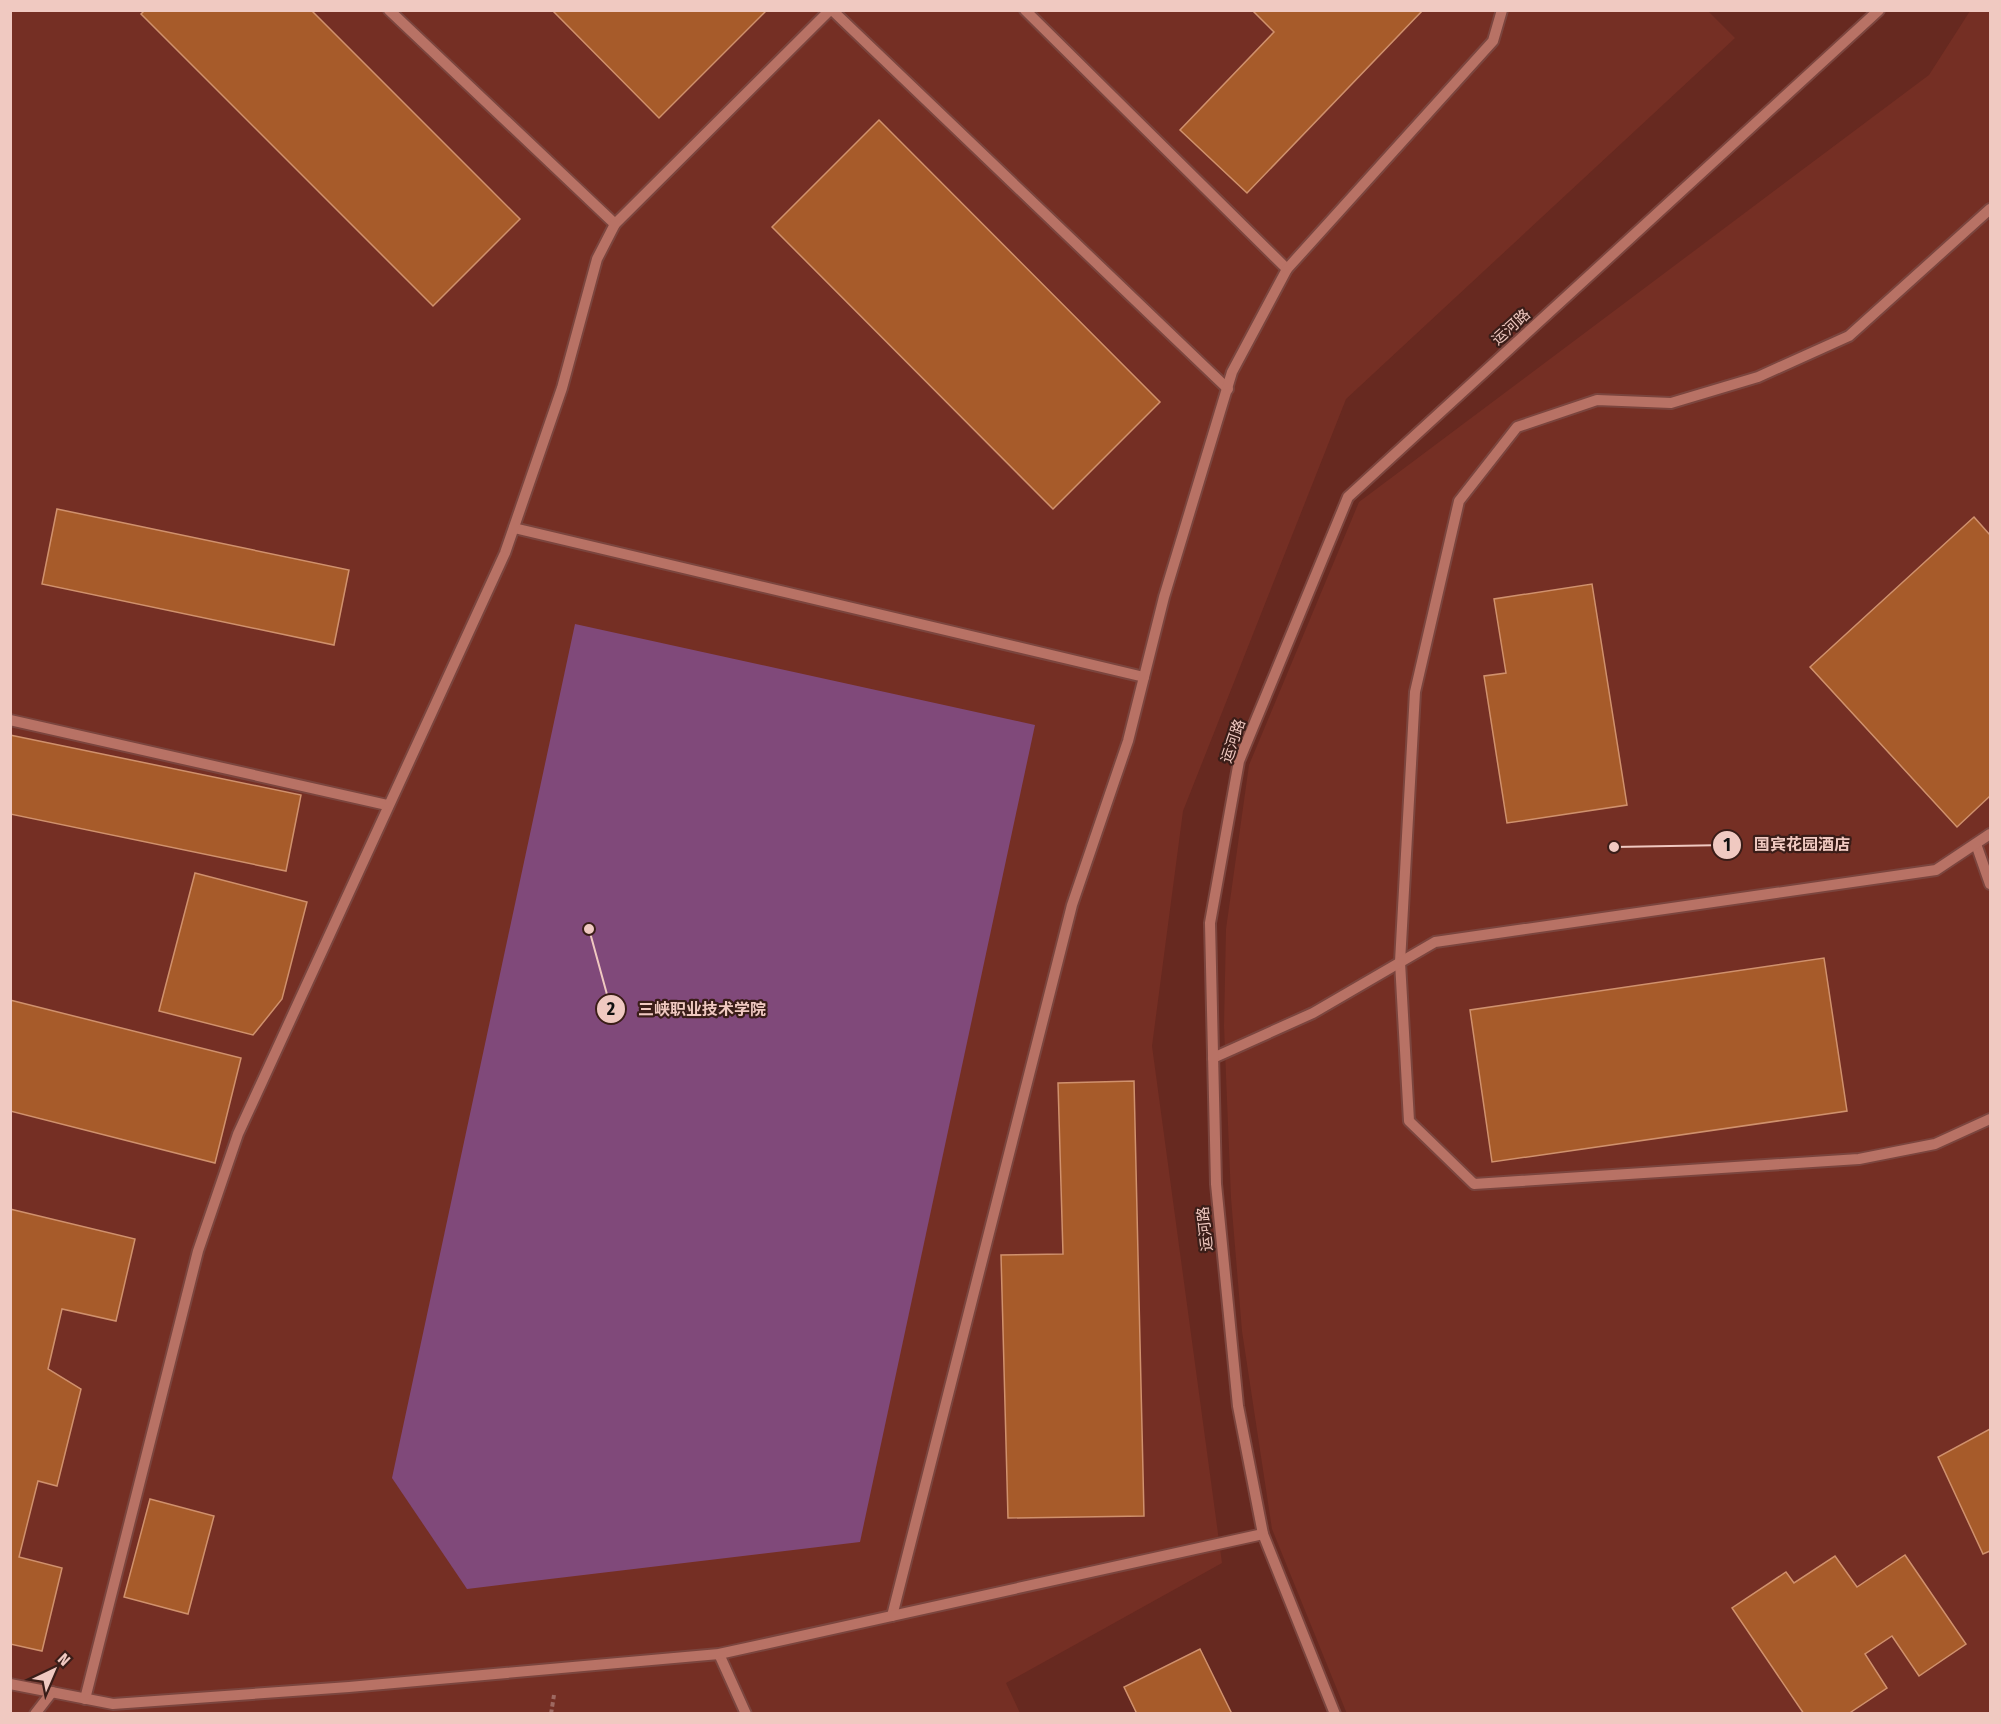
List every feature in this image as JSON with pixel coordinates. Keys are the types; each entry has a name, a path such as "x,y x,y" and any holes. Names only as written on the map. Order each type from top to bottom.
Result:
{"street":[{"path":"390,10 615,224"},
{"path":"85,1699 198,1251 238,1134 514,528 562,388 597,259 615,224 831,10 1228,389"},
{"path":"1025,10 1287,269"},
{"path":"892,1616 1072,905 1128,741 1164,597 1232,372 1287,269 1494,41 1502,10"},
{"name":"运河路","path":"1335,1713 1263,1534 1239,1406 1216,1184 1210,923 1239,760 1348,497 1879,10"},
{"path":"1990,209 1849,336 1758,377 1671,403 1598,400 1517,427 1488,464 1460,501 1415,692 1400,962 1409,1121 1474,1184 1859,1159 1935,1143 1990,1119"},
{"path":"514,528 1144,677"},
{"path":"10,720 387,805"},
{"path":"1213,1058 1313,1013 1435,942 1936,870 1990,834"},
{"path":"1976,844 1990,884"},
{"path":"10,1684 85,1699 125,1703 349,1687 719,1654 1263,1534"},
{"path":"719,1654 746,1713"},
{"path":"35,1713 52,1692"}],"shaded area":[{"path":"1707,10 1735,38 1346,399 1183,811 1152,1046 1222,1563 1006,1683 1020,1713 11,1714 11,11"},
{"path":"1970,11 1990,11 1990,1713 1347,1714 1272,1529 1242,1331 1231,1198 1224,1026 1226,929 1249,765 1359,502 1929,75"},
{"path":"575,624 1035,725 860,1542 467,1589 392,1478"}],"building":[{"path":"145,10 311,10 520,219 433,306 141,14"},
{"path":"552,10 766,10 766,11 659,118"},
{"path":"1252,10 1423,10 1247,193 1180,130 1274,32"},
{"path":"879,120 1160,402 1053,509 772,227"},
{"path":"57,509 349,570 334,645 42,584"},
{"path":"1974,517 1990,535 1990,796 1957,827 1810,667"},
{"path":"1592,584 1627,805 1507,823 1484,676 1506,673 1494,599"},
{"path":"10,735 301,795 286,871 10,814"},
{"path":"195,873 307,902 282,999 253,1035 159,1011"},
{"path":"1824,958 1847,1111 1492,1162 1470,1010"},
{"path":"10,1000 241,1058 215,1163 10,1111"},
{"path":"1134,1081 1144,1516 1008,1518 1001,1255 1063,1254 1058,1083"},
{"path":"10,1209 135,1239 116,1321 62,1309 48,1369 81,1389 57,1486 38,1481 19,1557 62,1568 42,1651 10,1644"},
{"path":"1990,1429 1990,1551 1983,1554 1938,1457"},
{"path":"150,1499 214,1516 188,1614 124,1597"},
{"path":"1905,1555 1966,1644 1919,1676 1892,1636 1865,1654 1887,1688 1848,1714 1804,1714 1732,1608 1786,1572 1794,1583 1835,1556 1857,1587"},
{"path":"1200,1649 1232,1714 1137,1714 1124,1687"}],"place":[{"name":"国宾花园酒店","path":"1614,847"},
{"name":"三峡职业技术学院","path":"589,929"}]}
